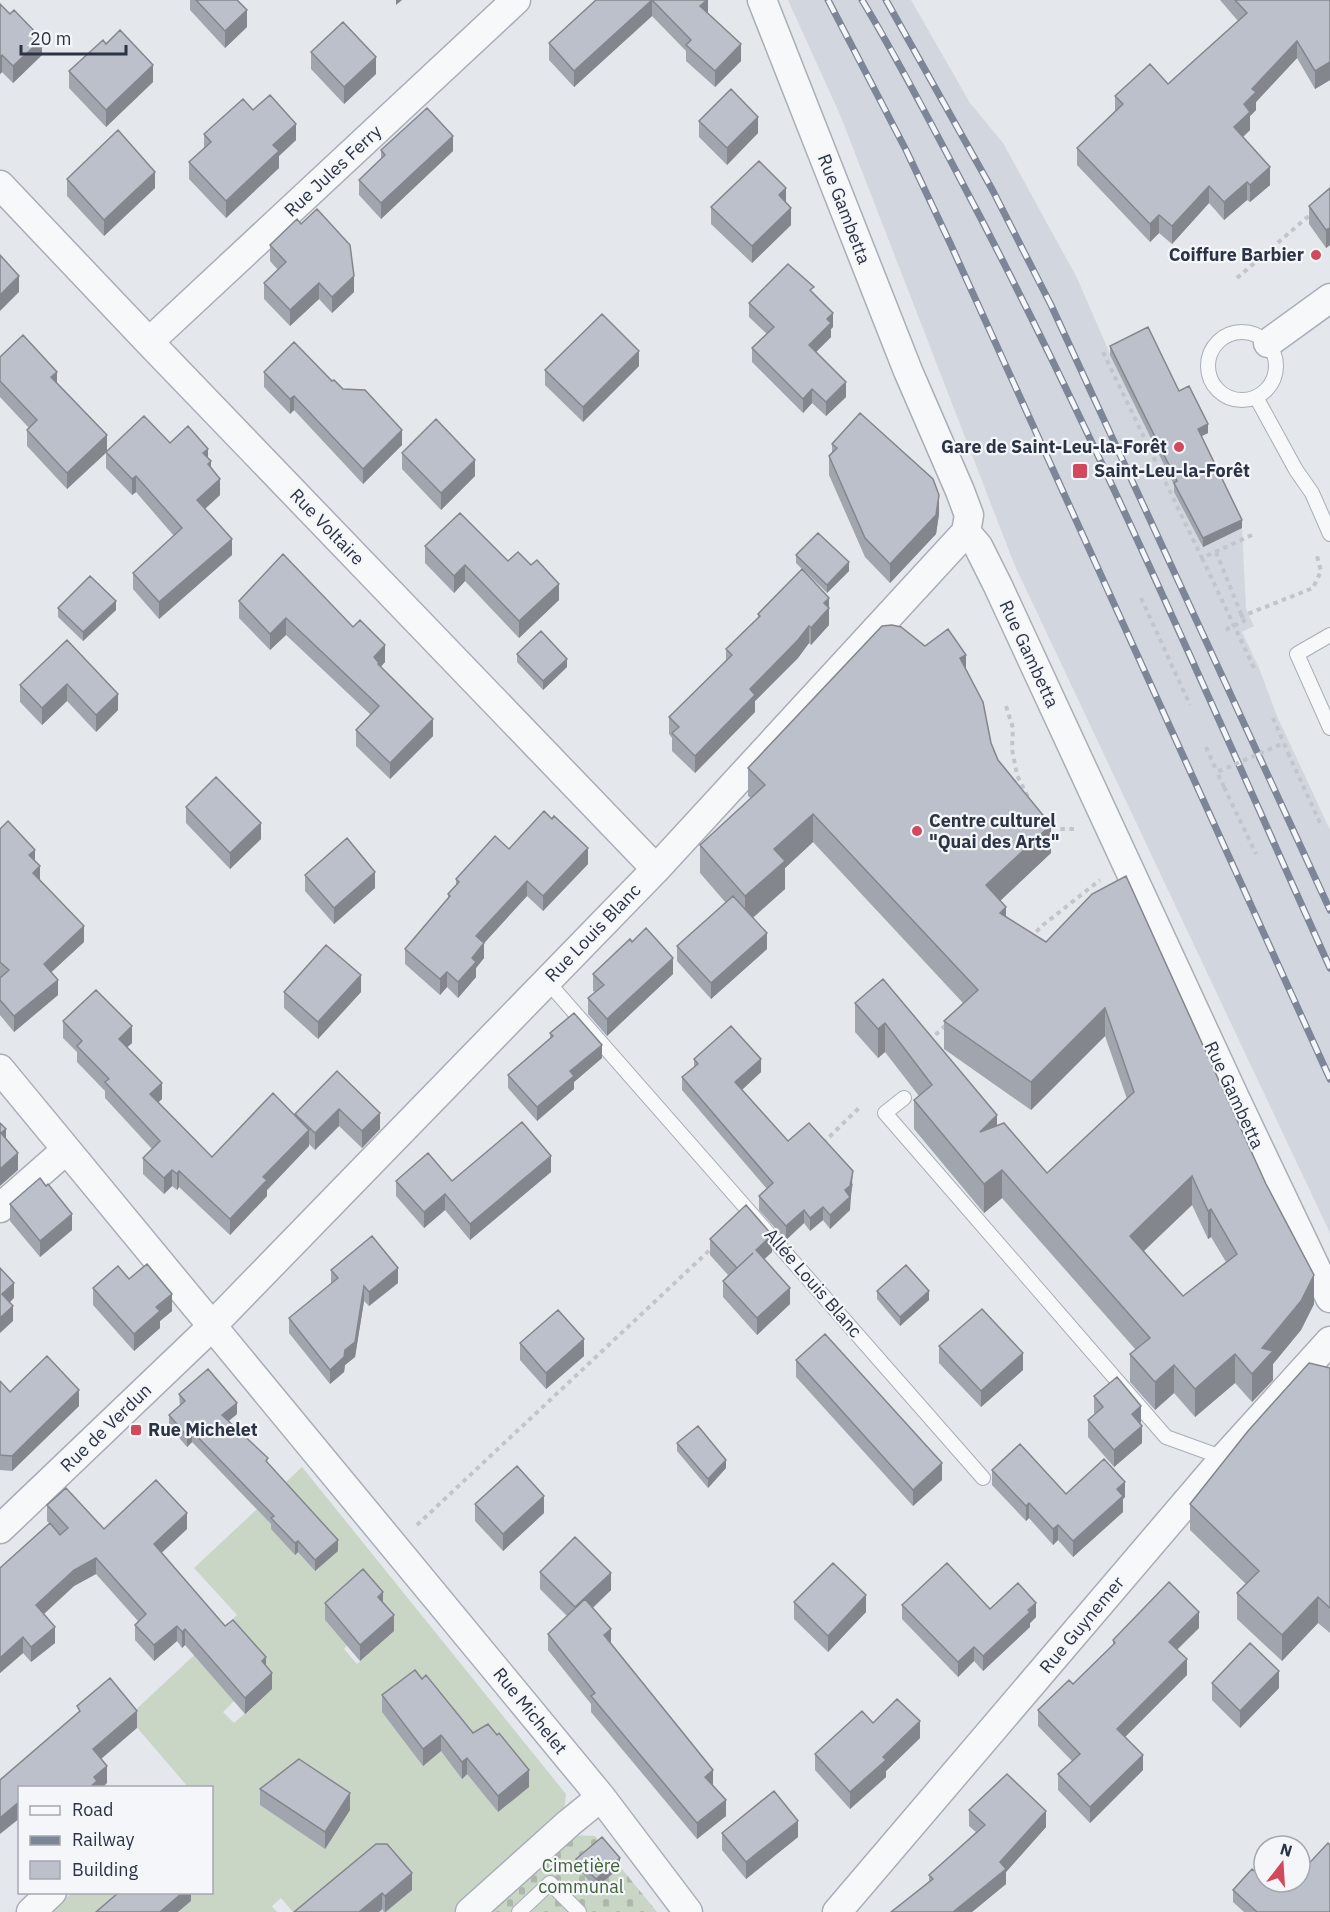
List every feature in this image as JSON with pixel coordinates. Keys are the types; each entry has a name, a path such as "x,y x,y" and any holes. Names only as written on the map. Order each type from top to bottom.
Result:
{"street":[{"name":"Rue Jules Ferry","path":"149,342 516,0"},
{"name":"Rue Gambetta","path":"762,0 908,371 960,491 969,515 966,532 978,546 993,576 1330,1298"},
{"name":"Rue Voltaire","path":"0,185 656,869"},
{"path":"1268,344 1330,298"},
{"name":"Rue Louis Blanc","path":"212,1326 656,869 966,532"},
{"name":"Rue Michelet","path":"0,1069 601,1797 688,1912"},
{"path":"0,1208 66,1150"},
{"name":"Rue de Verdun","path":"0,1529 212,1326"},
{"name":"Rue Guynemer","path":"837,1912 1224,1458 1330,1341"},
{"path":"470,1912 568,1823 601,1797"},
{"path":"31,1912 51,1894"}],"lane":[{"path":"1236,332 1248,332 1259,336 1273,352 1276,363 1272,383 1256,397 1246,400 1224,394 1215,386 1210,376 1208,364 1211,353 1217,343 1236,332"},
{"path":"1256,397 1296,470 1327,519 1330,534"},
{"path":"1330,635 1297,654 1330,728"},
{"name":"Allée Louis Blanc","path":"546,981 983,1478"},
{"path":"904,1098 885,1113 1166,1437 1224,1458"},
{"path":"519,1912 550,1883 574,1910"}],"path":[{"path":"1237,278 1313,213"},
{"path":"1103,352 1148,438 1255,670"},
{"path":"1124,395 1129,393"},
{"path":"1202,558 1252,535"},
{"path":"1240,617 1313,588 1321,571 1312,546"},
{"path":"1216,552 1244,621 1225,630"},
{"path":"1141,597 1190,705"},
{"path":"1006,706 1013,728 1012,749 1017,775 1027,797 1033,804"},
{"path":"1272,718 1321,825"},
{"path":"1217,772 1284,743"},
{"path":"1206,747 1256,854"},
{"path":"1044,818 1058,829 1077,829"},
{"path":"948,1023 951,1028"}],"shaded area":[{"path":"788,0 911,0 970,103 1003,143 1077,278 1110,354 1179,399 1189,394 1208,433 1199,437 1242,528 1246,609 1254,626 1242,632 1259,668 1277,716 1330,830 1330,1233 1015,566 841,117"}],"green space":[{"path":"302,1467 566,1794 564,1812 458,1912 293,1912 281,1898 272,1906 277,1912 178,1912 191,1901 184,1894 213,1894 213,1786 187,1786 128,1717 237,1615 194,1568","holes":["324,1534 339,1550 315,1571","325,1620 394,1631 357,1664 344,1649 350,1642 335,1632","272,1689 234,1723 223,1712 234,1701","500,1750 498,1812 467,1774"]},
{"name":"Cimetière communal","path":"571,1835 595,1836 657,1912 488,1912"},
{"path":"71,1894 117,1894 125,1902 114,1912 51,1912"}],"building":[{"path":"196,0 237,0 247,10 225,31"},
{"path":"596,0 652,0 574,71 549,43"},
{"path":"652,0 707,0 700,6 741,44 715,71 686,45 691,40"},
{"path":"1235,0 1330,0 1330,62 1315,71 1297,41 1252,89 1256,92 1244,104 1250,112 1234,127 1270,167 1250,185 1247,182 1224,202 1209,186 1172,226 1159,215 1150,224 1077,148 1123,104 1115,96 1150,64 1168,84 1247,13"},
{"path":"0,4 10,14 14,10 42,39 13,66 2,55 0,57"},
{"path":"343,22 376,57 344,87 311,52"},
{"path":"120,30 153,65 106,110 69,71 103,40 106,44"},
{"path":"731,89 758,117 727,148 699,121"},
{"path":"270,95 296,124 273,145 279,151 226,201 189,162 211,142 204,134 243,99 253,110"},
{"path":"427,108 453,136 381,203 359,180 385,155 381,150"},
{"path":"118,130 155,172 104,220 67,179"},
{"path":"759,161 786,188 779,195 791,208 752,246 711,207"},
{"path":"1330,188 1330,228 1326,230 1309,206"},
{"path":"317,209 350,245 354,276 332,297 319,283 290,310 264,283 286,262 270,245 297,219 301,224"},
{"path":"0,255 19,276 0,295"},
{"path":"788,264 814,287 810,290 833,313 827,319 831,323 809,345 846,382 826,402 812,389 803,399 752,348 774,327 749,303"},
{"path":"602,314 639,351 583,407 545,370"},
{"name":"Gare de Saint-Leu-la-Forêt","path":"1148,327 1179,391 1189,386 1208,424 1198,429 1242,520 1203,538 1174,483 1177,481 1110,346"},
{"path":"23,335 57,372 51,377 107,435 67,473 27,430 37,420 0,381 0,357"},
{"path":"294,342 332,381 334,380 343,389 365,390 402,430 363,469 294,396 290,399 264,372"},
{"path":"860,413 933,479 939,495 936,515 890,564 865,538 829,456 837,448 832,444"},
{"path":"144,416 170,443 188,426 208,449 203,453 211,461 208,464 220,479 197,500 232,539 159,602 133,573 182,528 136,476 132,479 106,452"},
{"path":"436,419 475,460 441,493 402,453"},
{"path":"460,513 508,561 518,552 531,565 537,560 559,584 519,621 465,565 454,576 425,546"},
{"path":"818,533 849,562 827,585 796,555"},
{"path":"283,554 353,627 360,620 385,645 374,657 378,664 433,719 390,763 356,730 379,706 286,618 270,634 239,601"},
{"path":"802,569 829,598 824,603 829,608 750,689 755,695 695,756 672,733 679,727 669,717 732,655 726,649 760,616 758,614"},
{"path":"90,576 116,601 83,632 58,608"},
{"path":"882,626 901,627 925,646 948,629 966,655 960,658 983,702 991,743 998,760 1051,825 986,885 1006,907 1000,913 1046,942 1092,894 1126,876 1266,1184 1314,1275 1301,1301 1262,1348 1273,1351 1252,1374 1235,1354 1195,1389 1174,1365 1155,1382 1130,1354 1150,1338 1002,1170 984,1184 914,1100 932,1085 885,1023 878,1029 855,1003 883,979 997,1115 980,1132 1004,1123 1047,1173 1134,1092 1105,1008 1031,1082 944,1021 978,990 813,814 774,849 785,861 745,896 700,845 765,785 748,768","holes":["1192,1176 1208,1211 1211,1209 1237,1254 1183,1296 1130,1236"]},
{"path":"541,631 567,659 543,681 517,654"},
{"path":"67,640 118,694 96,715 67,684 42,708 20,685"},
{"path":"216,777 261,823 230,853 186,807"},
{"path":"544,811 552,819 554,816 588,848 543,896 527,881 476,936 484,943 472,958 476,962 458,982 447,972 440,979 405,949 450,896 448,894 459,882 456,879 495,836 509,849"},
{"path":"8,821 35,850 29,855 40,866 33,873 84,926 44,964 58,980 14,1016 0,1000 0,978 9,970 0,962 0,829"},
{"path":"347,838 375,872 334,908 305,875"},
{"path":"733,896 767,933 711,983 677,946"},
{"path":"646,928 673,958 607,1019 588,998 604,985 593,974 630,939 632,942"},
{"path":"326,945 361,975 318,1022 284,992"},
{"path":"96,990 132,1026 119,1039 162,1083 150,1094 212,1157 273,1093 309,1130 263,1177 267,1180 230,1219 179,1171 177,1174 172,1170 164,1178 143,1158 160,1141 105,1082 109,1079 77,1046 82,1041 63,1021"},
{"path":"574,1013 602,1045 570,1071 574,1076 537,1107 508,1075 553,1036 550,1033"},
{"path":"731,1026 761,1059 735,1082 788,1141 809,1123 853,1171 850,1186 845,1190 850,1197 830,1215 823,1207 810,1218 804,1210 786,1226 759,1196 773,1183 682,1077 698,1064 694,1059"},
{"path":"337,1071 380,1113 362,1131 339,1109 315,1133 295,1114"},
{"path":"522,1122 551,1156 470,1224 445,1194 424,1212 396,1181 428,1153 452,1181"},
{"path":"0,1123 6,1129 1,1133 18,1153 0,1169"},
{"path":"40,1178 46,1186 48,1184 72,1214 40,1241 10,1204"},
{"path":"746,1205 772,1235 756,1250 790,1288 757,1318 723,1281 737,1268 710,1239"},
{"path":"372,1236 398,1268 369,1292 364,1286 355,1342 345,1350 344,1357 330,1370 289,1318 338,1278 331,1270"},
{"path":"147,1264 172,1294 156,1307 160,1311 134,1334 93,1288 118,1266 129,1279"},
{"path":"906,1265 929,1291 900,1317 877,1291"},
{"path":"0,1268 14,1283 2,1294 13,1306 0,1318"},
{"path":"982,1309 1023,1353 981,1391 939,1346"},
{"path":"558,1310 584,1339 546,1373 520,1343"},
{"path":"825,1334 942,1463 913,1490 796,1360"},
{"path":"47,1356 79,1390 12,1456 0,1455 0,1381 10,1392"},
{"path":"1309,1363 1330,1368 1330,1608 1318,1597 1282,1635 1237,1593 1259,1571 1190,1504 1248,1431"},
{"path":"208,1369 237,1403 222,1415 268,1458 266,1461 338,1540 315,1560 298,1541 295,1543 271,1518 274,1516 192,1431 187,1436 169,1415 185,1401 179,1394"},
{"path":"1117,1377 1141,1406 1132,1414 1142,1426 1114,1450 1088,1420 1103,1407 1094,1396"},
{"path":"698,1426 726,1460 708,1479 677,1443"},
{"path":"1020,1444 1066,1494 1104,1459 1125,1482 1117,1489 1123,1496 1073,1541 1058,1525 1053,1529 1029,1503 1026,1506 992,1470"},
{"path":"517,1466 544,1496 503,1534 475,1504"},
{"path":"156,1480 187,1513 154,1544 225,1626 233,1620 266,1657 262,1661 272,1673 245,1698 185,1629 182,1632 177,1626 154,1645 135,1625 146,1614 96,1558 74,1570 36,1605 55,1627 31,1647 23,1637 0,1658 0,1568 50,1523 60,1535 68,1528 47,1505 66,1488 104,1529"},
{"path":"575,1537 611,1573 575,1607 540,1572"},
{"path":"833,1563 866,1595 828,1636 794,1602"},
{"path":"947,1563 990,1609 1018,1583 1036,1603 1028,1610 1030,1612 983,1656 974,1647 958,1662 902,1605"},
{"path":"363,1569 383,1592 378,1597 394,1615 360,1645 325,1603"},
{"path":"1169,1582 1199,1612 1169,1642 1187,1659 1117,1729 1143,1755 1090,1807 1058,1774 1080,1754 1038,1710 1069,1680 1073,1684 1115,1643 1113,1640"},
{"path":"585,1599 611,1629 604,1635 713,1770 705,1777 726,1800 697,1823 591,1696 595,1693 548,1634"},
{"path":"1250,1643 1279,1671 1240,1711 1212,1683"},
{"path":"415,1670 422,1679 426,1675 473,1733 488,1724 497,1735 499,1733 529,1770 498,1796 467,1758 462,1762 441,1735 423,1749 382,1695"},
{"path":"110,1678 137,1711 93,1749 107,1766 94,1777 97,1781 91,1786 18,1786 18,1803 0,1818 0,1780 80,1711 77,1706"},
{"path":"897,1699 920,1721 883,1757 886,1760 850,1792 815,1754 862,1711 873,1723"},
{"path":"299,1759 350,1793 325,1832 260,1789"},
{"path":"1007,1774 1046,1811 1000,1862 1006,1869 953,1912 891,1912 933,1879 929,1875 985,1825 969,1810"},
{"path":"774,1791 798,1821 746,1862 722,1833"},
{"path":"602,1837 620,1858 596,1879 576,1859"},
{"path":"1328,1843 1330,1845 1330,1912 1257,1912 1233,1890 1252,1869 1252,1894 1312,1894 1312,1860"},
{"path":"376,1844 387,1844 412,1873 385,1896 382,1893 359,1912 294,1912"},
{"path":"117,1894 181,1894 160,1912 96,1912"}],"railway":[{"path":"828,0 906,150 950,243 1330,1079"},
{"path":"862,0 976,209 1070,396 1330,968"},
{"path":"886,0 993,191 1051,305 1330,910"}],"place":[{"name":"Coiffure Barbier","path":"1316,255"},
{"name":"Gare de Saint-Leu-la-Forêt","path":"1179,447"},
{"name":"Saint-Leu-la-Forêt","path":"1080,471"},
{"name":"Centre culturel \"Quai des Arts\"","path":"917,831"},
{"name":"Rue Michelet","path":"136,1430"}]}
